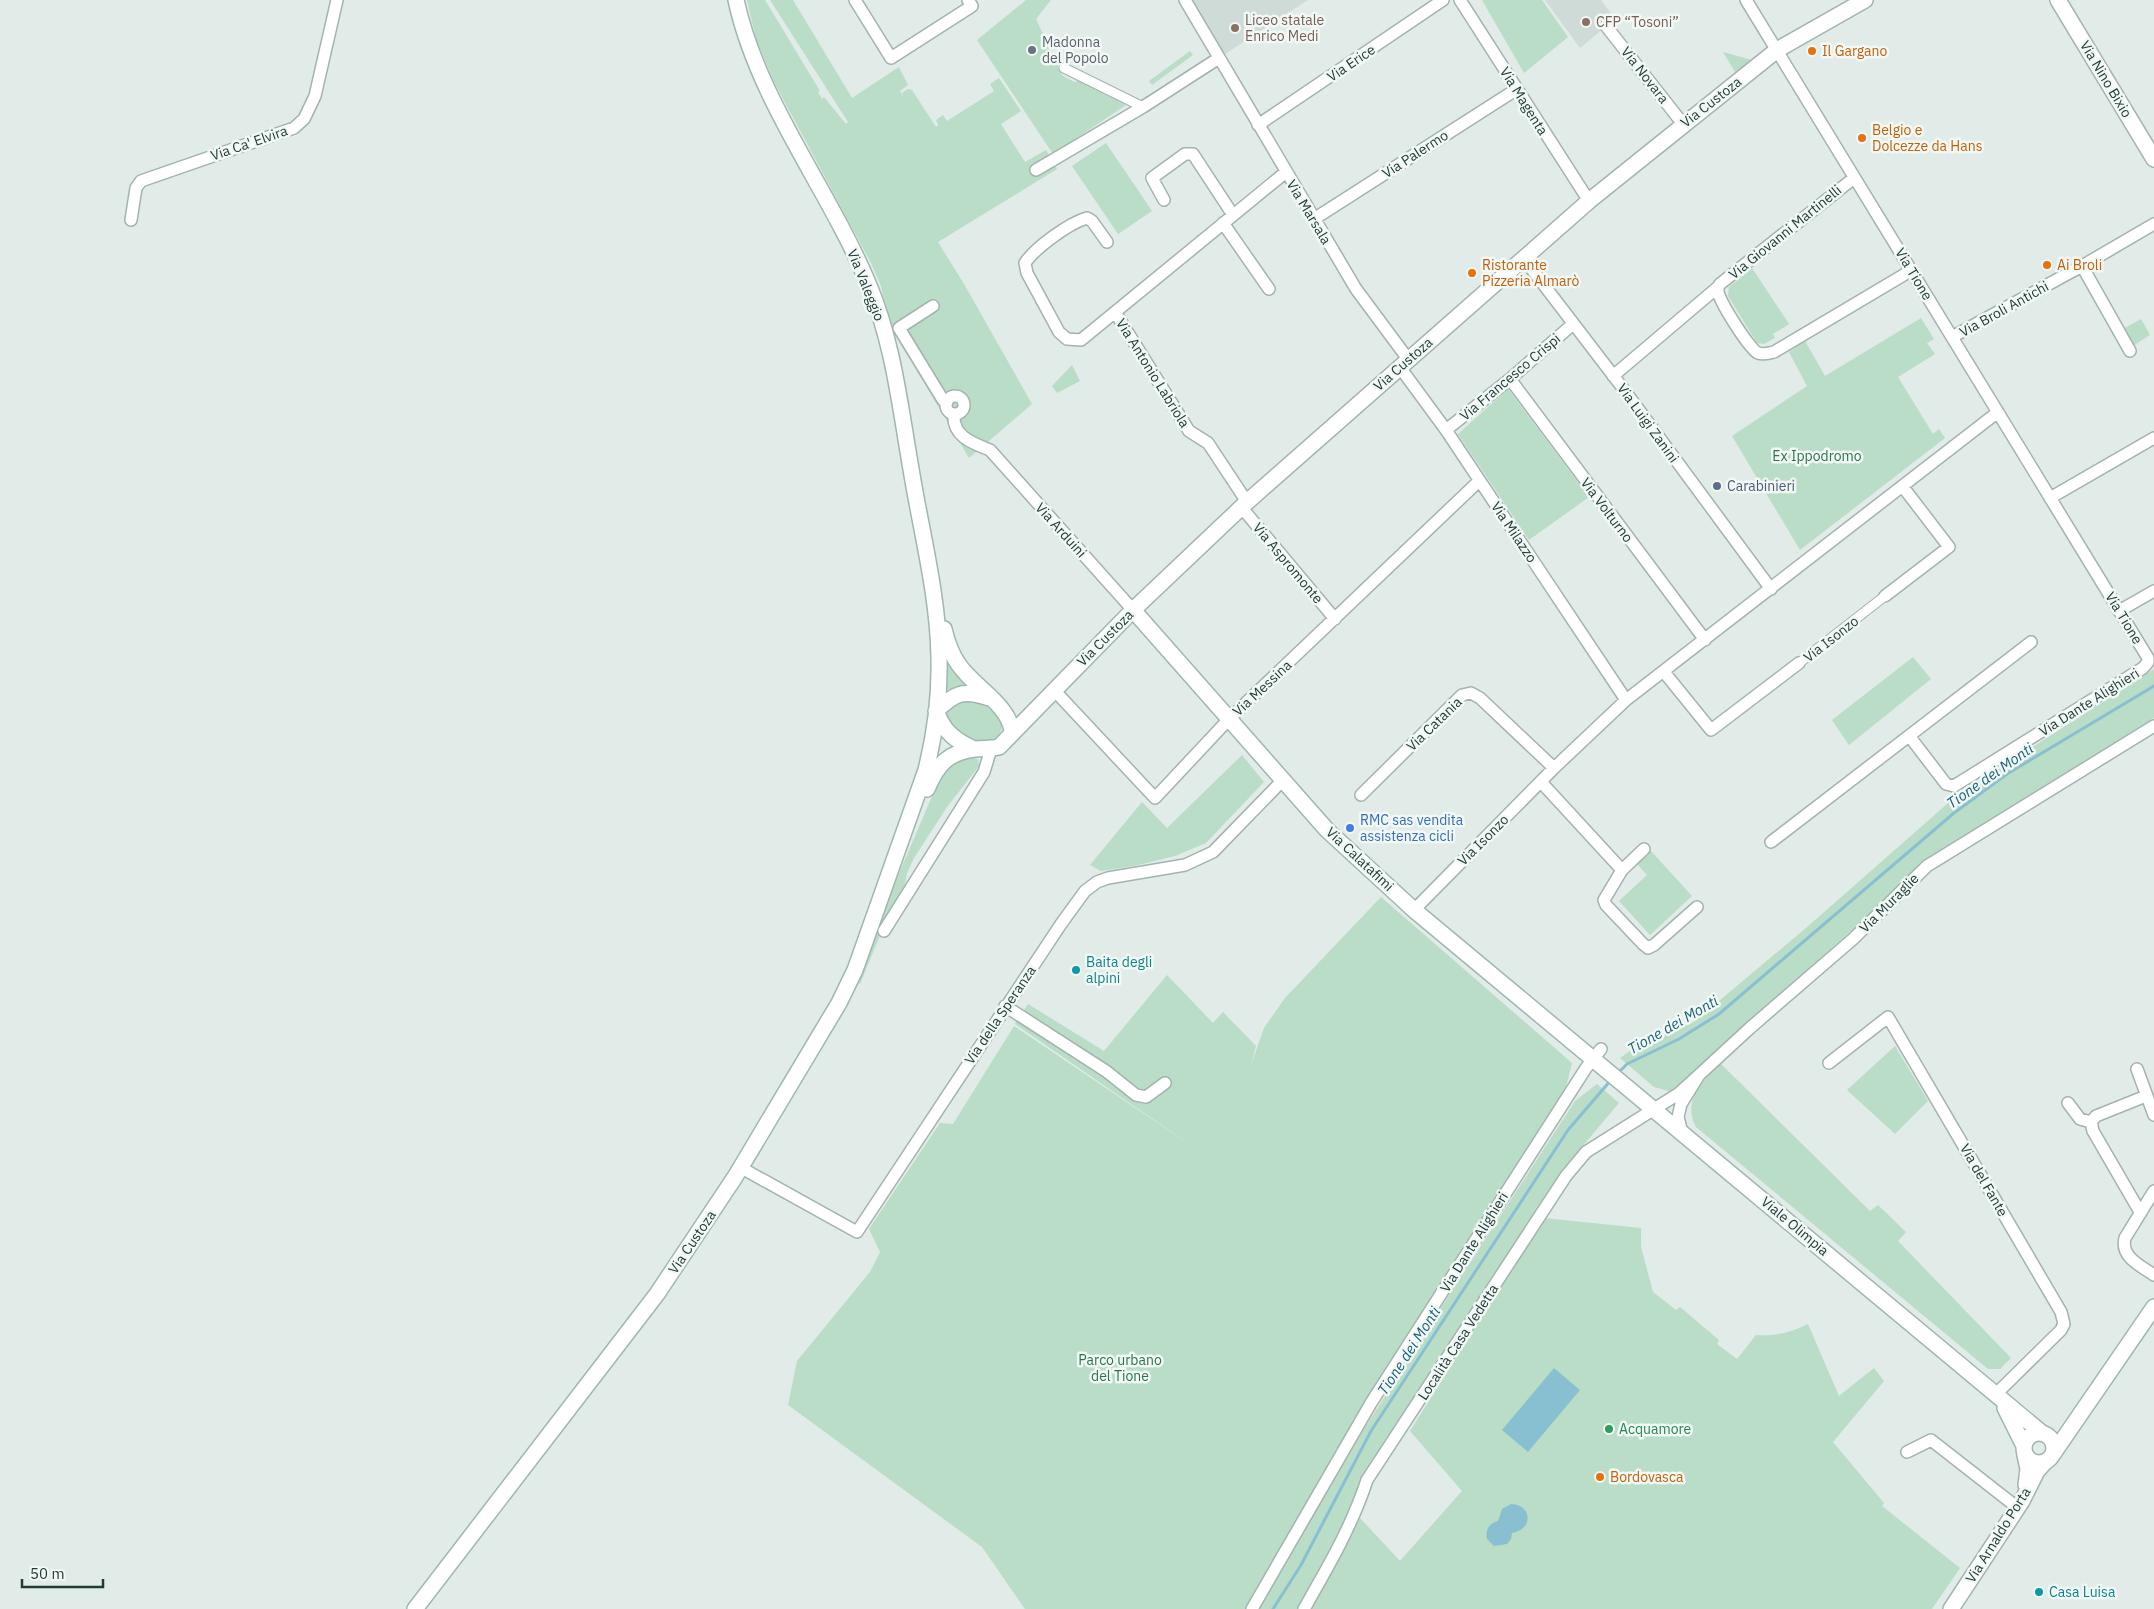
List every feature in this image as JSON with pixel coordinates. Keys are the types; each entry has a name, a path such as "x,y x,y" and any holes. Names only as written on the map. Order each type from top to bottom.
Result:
{"main road":[{"name":"Via Valeggio","path":"736,0 742,25 764,81 853,250 880,316 894,372 933,591"},
{"name":"Via Custoza","path":"904,837 909,832 932,777 941,764 952,755 974,749 991,749 998,747 1006,741 1012,731 1133,610 1244,505 1589,201 1777,50 1865,0"},
{"name":"Via Nino Bixio","path":"2058,0 2154,159"},
{"name":"Via Nino Bixio","path":"2070,0 2154,139"},
{"path":"933,591 949,647 959,665 995,702 1011,722 1012,731"},
{"name":"Via Custoza","path":"415,1609 657,1294 735,1177 839,1003 860,960 904,837 933,742 940,658 933,591"},
{"name":"Via Calatafimi","path":"1133,610 1230,718 1282,781 1326,830 1414,910 1597,1054"},
{"name":"Via Custoza","path":"936,711 952,697 968,693 977,694 1014,708 1027,707 1050,694"},
{"path":"936,711 941,726 949,734 974,749"},
{"name":"Viale Olimpia","path":"1597,1054 1628,1087 1653,1109 2044,1434"},
{"name":"Via Arnaldo Porta","path":"1951,1609 2020,1504 2031,1480 2078,1418 2154,1307"},
{"name":"Viale Olimpia","path":"1996,1394 2010,1415 2025,1451 2028,1469 2020,1504"},
{"name":"Via Arnaldo Porta","path":"2044,1434 2055,1436 2078,1418"},
{"path":"2044,1434 2054,1446 2049,1458 2032,1462 2025,1451 2028,1438 2032,1435 2044,1434"}],"street":[{"name":"Via Ca' Elvira","path":"131,220 136,188 141,181 294,128 304,119 314,96 337,0"},
{"path":"856,0 891,58 972,6 968,0"},
{"name":"Via Marsala","path":"1185,0 1356,289 1404,363"},
{"name":"Via Erice","path":"1258,125 1443,0"},
{"name":"Via Magenta","path":"1460,0 1589,201"},
{"name":"Via Tione","path":"1746,0 2151,663"},
{"name":"Via Novara","path":"1606,26 1683,124"},
{"path":"1036,170 1143,107 1220,58"},
{"path":"1064,68 1143,107"},
{"name":"Via Palermo","path":"1314,219 1517,89"},
{"path":"1164,200 1152,178 1185,154 1193,154 1233,215"},
{"name":"Via Antonio Labriola","path":"1107,242 1092,221 1087,218 1072,225 1031,254 1025,263 1027,273 1054,324 1067,339 1081,340 1286,172"},
{"name":"Via Giovanni Martinelli","path":"1613,376 1854,178"},
{"path":"1223,223 1268,289"},
{"name":"Via Broli Antichi","path":"1952,337 2082,266 2154,224"},
{"name":"Via Luigi Zanini","path":"1524,259 1771,588"},
{"path":"2082,266 2130,351"},
{"name":"Via Giovanni Martinelli","path":"1718,288 1720,297 1751,348 1757,353 1764,354 1774,352 1912,270"},
{"name":"Via Arduini","path":"933,306 899,328 943,400 947,402 947,408 954,414 953,423 960,434 967,441 990,450 1133,610"},
{"name":"Via Antonio Labriola","path":"1115,312 1190,431 1208,443 1244,505"},
{"name":"Via Francesco Crispi","path":"1446,430 1510,379 1573,324"},
{"name":"Via Milazzo","path":"1404,363 1479,481 1626,700"},
{"name":"Via Volturno","path":"1510,379 1705,640"},
{"name":"Via Isonzo","path":"1414,910 1554,768 1626,700 1998,412"},
{"path":"2050,498 2154,438"},
{"name":"Via Messina","path":"1050,694 1155,798 1230,718 1479,481"},
{"name":"Via Isonzo","path":"1664,672 1711,730 1949,547 1903,487"},
{"name":"Via Aspromonte","path":"1244,505 1335,619"},
{"path":"2120,611 2154,591"},
{"path":"1771,842 1910,737 2031,642"},
{"name":"Via Dante Alighieri","path":"1910,737 1946,784 1954,786 2151,663"},
{"name":"Via Catania","path":"1361,795 1462,695 1471,693 1480,698 1554,768"},
{"name":"Via Muraglie","path":"1682,1133 1678,1117 1681,1104 1699,1075 1853,939 1927,866 2154,726"},
{"path":"884,932 984,772 991,749"},
{"name":"Via della Speranza","path":"747,1171 857,1232 1005,1006 1085,891 1097,882 1108,878 1162,871 1185,865 1212,852 1282,781"},
{"path":"1541,782 1622,870"},
{"path":"1644,849 1622,870 1606,894 1604,900 1606,905 1648,948 1654,946 1697,907"},
{"path":"1005,1006 1106,1070 1136,1095 1146,1098 1165,1083"},
{"name":"Via del Fante","path":"1829,1063 1888,1017 2061,1312 2064,1324 2061,1330 1996,1394"},
{"name":"Via Dante Alighieri","path":"1252,1609 1370,1403 1597,1054"},
{"path":"2137,1070 2154,1115"},
{"name":"Località Casa Vedetta","path":"1304,1609 1335,1556 1358,1508 1367,1480 1566,1176 1586,1152 1678,1094 1699,1075"},
{"path":"2091,1122 2096,1116 2146,1096"},
{"path":"2068,1103 2080,1119 2091,1122"},
{"path":"2091,1122 2093,1131 2140,1212"},
{"path":"2154,1191 2125,1238 2124,1250 2131,1259 2154,1275"},
{"path":"1907,1452 1931,1440 2020,1504"}],"shaded area":[{"name":"Liceo statale Enrico Medi","path":"1189,0 1308,0 1222,56"},
{"name":"CFP “Tosoni”","path":"1545,0 1601,0 1615,19 1580,48"}],"green space":[{"path":"747,0 765,0 820,91 818,92 822,99 824,97 846,124 848,122 770,0 793,0 852,98 899,67 908,85 900,91 904,98 902,93 908,89 912,90 936,127 938,125 936,120 943,115 947,121 994,91 990,84 999,78 1021,111 1001,124 1025,162 1046,150 1057,169 938,242 1032,404 969,458 890,326 881,286 871,263 774,82 756,39"},
{"path":"1026,0 1051,0 1036,19 1062,75 1074,82 1082,80 1126,105 1053,154 977,40"},
{"path":"1482,0 1542,0 1568,37 1524,73"},
{"path":"1190,51 1193,55 1152,85 1149,81"},
{"path":"1723,52 1752,60 1735,72"},
{"path":"1106,143 1152,211 1118,234 1072,166"},
{"path":"1752,268 1789,324 1773,334 1775,338 1764,344 1757,343 1728,296 1729,287"},
{"name":"Ex Ippodromo","path":"1921,318 1934,339 1927,343 1935,354 1898,377 1933,434 1939,429 1945,438 1800,550 1732,436 1807,386 1789,352 1805,341 1825,376"},
{"path":"2141,319 2150,335 2133,346 2123,329"},
{"path":"1072,365 1080,381 1057,393 1052,386"},
{"path":"1508,389 1589,497 1529,540 1458,434"},
{"path":"1913,657 1931,679 1849,745 1832,720"},
{"path":"950,664 969,687 950,691 947,688 948,665"},
{"path":"2154,669 2154,718 1943,848 1672,1092 1654,1087 1620,1058 1647,1039 1662,1037 1694,1022 1806,928 1955,797"},
{"path":"972,700 987,707 998,718 1002,728 998,738 990,741 972,739 955,730 950,723 947,716 948,707 961,701"},
{"path":"1242,755 1264,782 1206,843 1175,856 1134,866 1101,871 1090,865 1142,802 1167,828"},
{"path":"971,757 978,759 979,766 947,807 914,858 907,873 905,884 886,921 860,984 856,982 879,920 942,773 960,759"},
{"path":"1651,851 1692,896 1650,935 1619,901 1647,875 1637,864"},
{"name":"Parco urbano del Tione","path":"1381,897 1572,1063 1564,1095 1246,1609 1025,1609 982,1547 788,1405 797,1361 870,1272 880,1252 869,1229 940,1123 953,1124 1014,1026 1199,1151 1015,1024 1028,1004 1104,1051 1167,975 1213,1023 1223,1012 1256,1046 1251,1065 1264,1028 1285,998"},
{"path":"1895,1046 1928,1101 1895,1134 1847,1090"},
{"path":"1720,1063 1870,1211 1878,1205 1906,1232 1898,1241 2011,1358 2000,1369 1988,1369 1696,1127 1691,1108 1696,1092"},
{"path":"1597,1084 1619,1103 1564,1168 1402,1420 1350,1512 1327,1559 1297,1609 1259,1609 1354,1445 1453,1289 1575,1101"},
{"path":"1544,1218 1641,1228 1641,1247 1653,1292 1676,1310 1680,1307 1719,1340 1717,1344 1737,1359 1756,1335 1783,1333 1808,1324 1839,1396 1874,1368 1884,1381 1833,1442 1884,1503 1882,1506 1960,1568 1932,1609 1311,1609 1360,1518 1400,1561 1462,1491 1410,1431"}],"water":[{"path":"1554,1368 1580,1390 1528,1452 1502,1430"},
{"path":"1511,1504 1518,1505 1527,1513 1527,1523 1519,1531 1512,1533 1511,1539 1507,1544 1494,1546 1487,1539 1487,1530 1492,1523 1498,1521 1502,1509"}],"waterway":[{"name":"Tione dei Monti","path":"1617,1074 1627,1064 1679,1039 1719,1014 1954,813 2007,774 2154,686"},
{"name":"Tione dei Monti","path":"1273,1609 1301,1565 1371,1431 1568,1130 1611,1080"}],"place":[{"name":"CFP “Tosoni”","path":"1586,22"},
{"name":"Liceo statale Enrico Medi","path":"1235,28"},
{"name":"Madonna del Popolo","path":"1032,50"},
{"name":"Il Gargano","path":"1812,51"},
{"name":"Belgio e Dolcezze da Hans","path":"1862,138"},
{"name":"Ai Broli","path":"2047,265"},
{"name":"Ristorante Pizzeria Almarò","path":"1472,273"},
{"name":"Carabinieri","path":"1717,486"},
{"name":"RMC sas vendita assistenza cicli","path":"1350,828"},
{"name":"Baita degli alpini","path":"1076,970"},
{"name":"Acquamore","path":"1609,1429"},
{"name":"Bordovasca","path":"1600,1477"},
{"name":"Casa Luisa","path":"2039,1592"}]}
